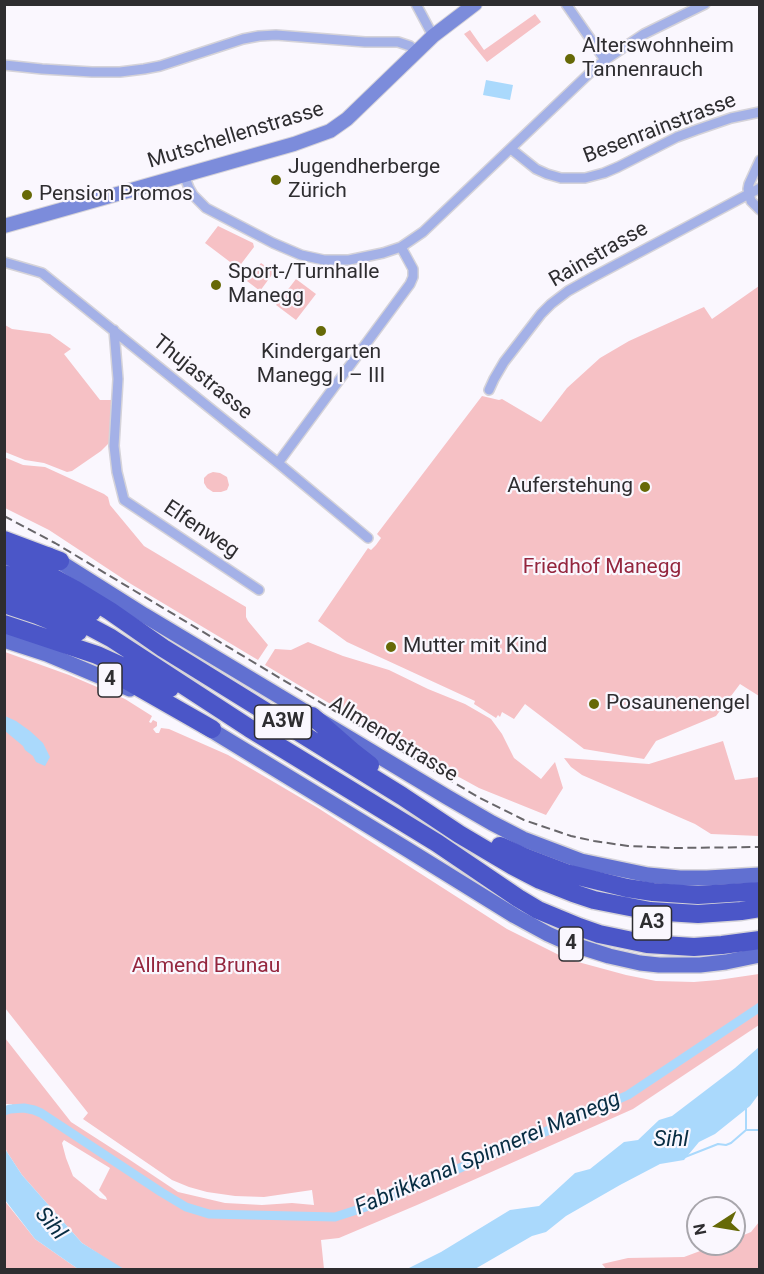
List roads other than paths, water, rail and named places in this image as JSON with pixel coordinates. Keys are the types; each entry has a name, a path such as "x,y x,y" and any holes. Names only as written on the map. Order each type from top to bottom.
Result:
{"highway":[{"path":"4,540 60,561"},
{"path":"4,545 56,571 104,599 158,636 221,684"},
{"path":"4,554 74,589 163,648"},
{"name":"A3W","path":"4,574 55,594 163,648 402,796 459,834 513,866 553,884 594,900 650,911 698,914 759,908"},
{"name":"A3W","path":"4,587 72,616 111,638 249,728 436,843"},
{"path":"4,604 60,624 169,676"},
{"path":"4,624 97,655 249,728"},
{"path":"34,634 108,670 212,729"},
{"path":"312,716 352,751 424,806"},
{"name":"A3W","path":"402,796 524,857 553,884 606,884 653,892 706,894 759,891"},
{"name":"A3","path":"436,843 520,884 553,884 589,910 652,923 709,925 759,919"},
{"name":"A3","path":"436,843 533,907 599,934 647,944 701,947 759,940"}],"main road":[{"name":"Allmendstrasse","path":"4,531 60,561 144,615 312,716 523,839 568,857 648,875 680,878 759,875"},
{"name":"4","path":"4,640 47,654 103,677 212,729 531,926 568,943 609,956 659,965 700,965 759,955"}],"street":[{"path":"416,4 433,36"},
{"name":"Mutschellenstrasse","path":"4,226 294,144 330,131 347,119 433,36 475,4"},
{"path":"566,4 605,60"},
{"path":"184,175 189,188 206,208 301,255 324,260 349,260 383,253 401,246 423,232 605,60 644,34 705,4"},
{"path":"4,65 120,72 160,66 243,39 276,35 365,42 398,42 416,51"},
{"name":"Besenrainstrasse","path":"511,149 536,169 548,174 561,178 585,178 618,167 677,137 731,118 759,112"},
{"path":"759,160 748,184 748,195 759,210"},
{"name":"Rainstrasse","path":"489,390 504,362 541,314 568,291 759,189"},
{"path":"278,463 411,284 413,269 401,246"},
{"name":"Thujastrasse","path":"4,262 42,273 368,538"},
{"name":"Elfenweg","path":"114,330 118,379 114,446 123,500 259,590"}],"water":[{"path":"486,80 513,85 510,100 483,95"},
{"path":"5,716 16,721 43,743 50,757 45,766 36,762 23,746 5,731"},
{"name":"Sihl","path":"759,1047 759,1094 750,1106 715,1134 699,1142 684,1160 660,1164 566,1216 546,1232 532,1236 475,1269 407,1269 441,1252 510,1210 539,1206 575,1173 590,1169 624,1142 638,1140 659,1120 672,1116"},
{"name":"Sihl","path":"4,1147 22,1175 82,1243 124,1269 78,1269 35,1239 5,1200"}],"waterway":[{"name":"Fabrikkanal Spinnerei Manegg","path":"4,1111 24,1108 41,1113 186,1207 209,1214 335,1217 375,1204 628,1095 760,1007"},
{"path":"744,1108 746,1109 746,1130 760,1130"},
{"path":"685,1157 718,1144 731,1143 746,1130"}],"railway":[{"path":"4,516 55,543 478,797 524,820 571,836 628,846 760,847"}],"place":[{"name":"Alterswohnheim Tannenrauch","path":"570,59"},
{"name":"Jugendherberge Zürich","path":"276,180"},
{"name":"Pension Promos","path":"27,195"},
{"name":"Sport-/Turnhalle Manegg","path":"216,285"},
{"name":"Kindergarten Manegg I – III","path":"321,331"},
{"name":"Auferstehung","path":"645,487"},
{"name":"Mutter mit Kind","path":"391,647"},
{"name":"Posaunenengel","path":"594,704"}],"park label":[{"name":"Friedhof Manegg","path":"602,568"},
{"name":"Allmend Brunau","path":"206,967"}]}
